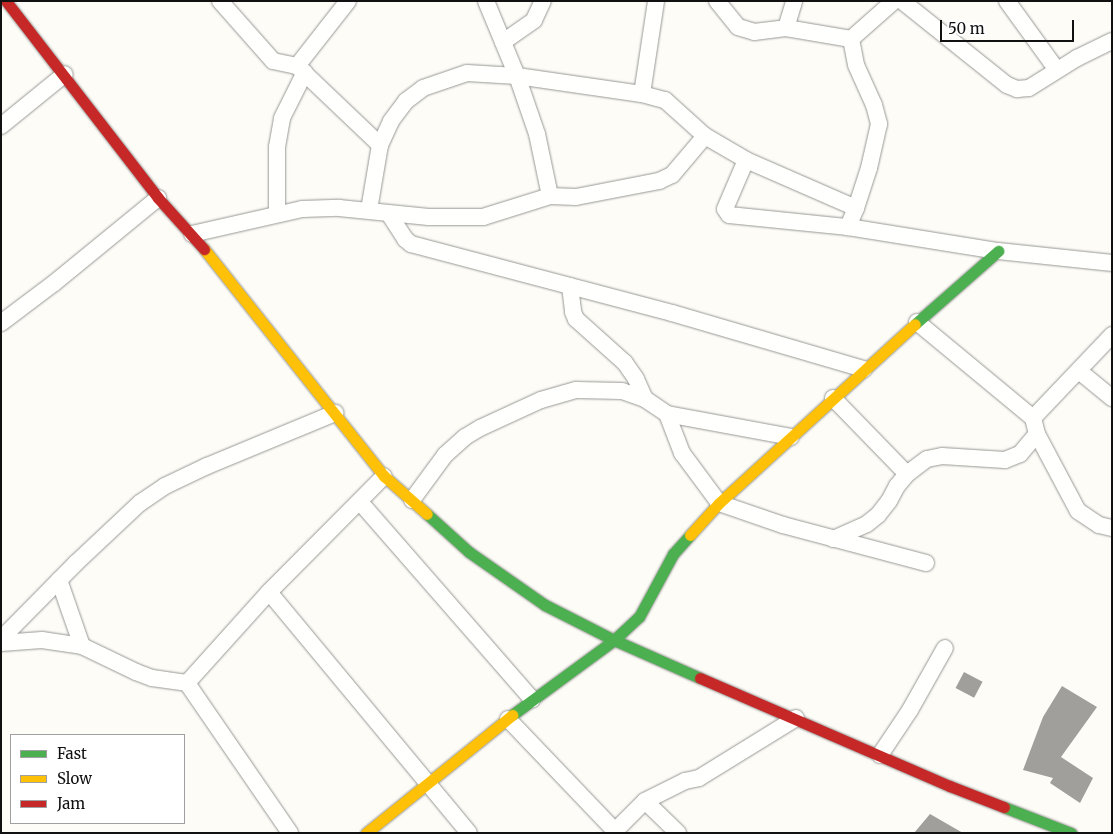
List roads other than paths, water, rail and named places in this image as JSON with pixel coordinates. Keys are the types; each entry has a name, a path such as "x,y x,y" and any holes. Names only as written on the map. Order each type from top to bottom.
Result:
{"street":[{"path":"6,1 65,74 158,198 192,234 384,476 469,552 545,605 614,640 950,786 1071,833"},
{"path":"220,1 273,61 301,69 380,145"},
{"path":"277,214 277,147 282,118 301,69 348,1"},
{"path":"486,1 517,76 544,158 550,196"},
{"path":"503,42 534,20 542,1"},
{"path":"642,94 656,1"},
{"path":"717,1 738,26 754,32 786,28 851,39"},
{"path":"786,28 794,1"},
{"path":"851,39 894,1"},
{"path":"902,1 1007,85 1017,89 1029,88 1057,70 1110,46"},
{"path":"1008,1 1057,70"},
{"path":"848,227 869,168 879,124 874,105 856,65 851,39"},
{"path":"369,210 380,145 391,121 406,101 423,88 467,73 517,76 642,94 670,102 705,136 746,160 856,208"},
{"path":"1,126 65,74"},
{"path":"192,234 302,209 369,210 389,214 483,217 550,196 576,197 659,182 672,175 705,136"},
{"path":"746,160 725,209 726,213 848,227 998,251 1112,263"},
{"path":"1,323 53,284 158,198"},
{"path":"389,214 405,239 411,244 570,286 864,369"},
{"path":"366,833 532,699 614,640 639,617 673,554 719,503 864,369 998,251"},
{"path":"570,286 573,312 576,319 625,363 636,378 645,399"},
{"path":"917,322 1033,418 1037,434 1078,511 1099,525 1112,528"},
{"path":"1033,418 1112,335"},
{"path":"1079,371 1112,398"},
{"path":"412,500 445,455 464,437 541,400 577,390 600,389 622,391 645,399 667,414 791,437"},
{"path":"833,398 907,474"},
{"path":"1,639 59,580 140,503 165,486 207,466 335,414"},
{"path":"667,414 682,453 719,503 782,525 926,563"},
{"path":"833,539 867,524 878,515 907,474 927,459 942,456 1005,460 1016,457 1037,434"},
{"path":"187,684 269,592 384,476"},
{"path":"360,502 532,699"},
{"path":"59,580 82,646"},
{"path":"269,592 427,785 469,833"},
{"path":"1,643 42,640 82,646 152,678 187,684 290,833"},
{"path":"880,755 910,710 945,648"},
{"path":"508,718 614,832 645,801 685,781 698,778 796,718"},
{"path":"645,801 678,833"}]}
